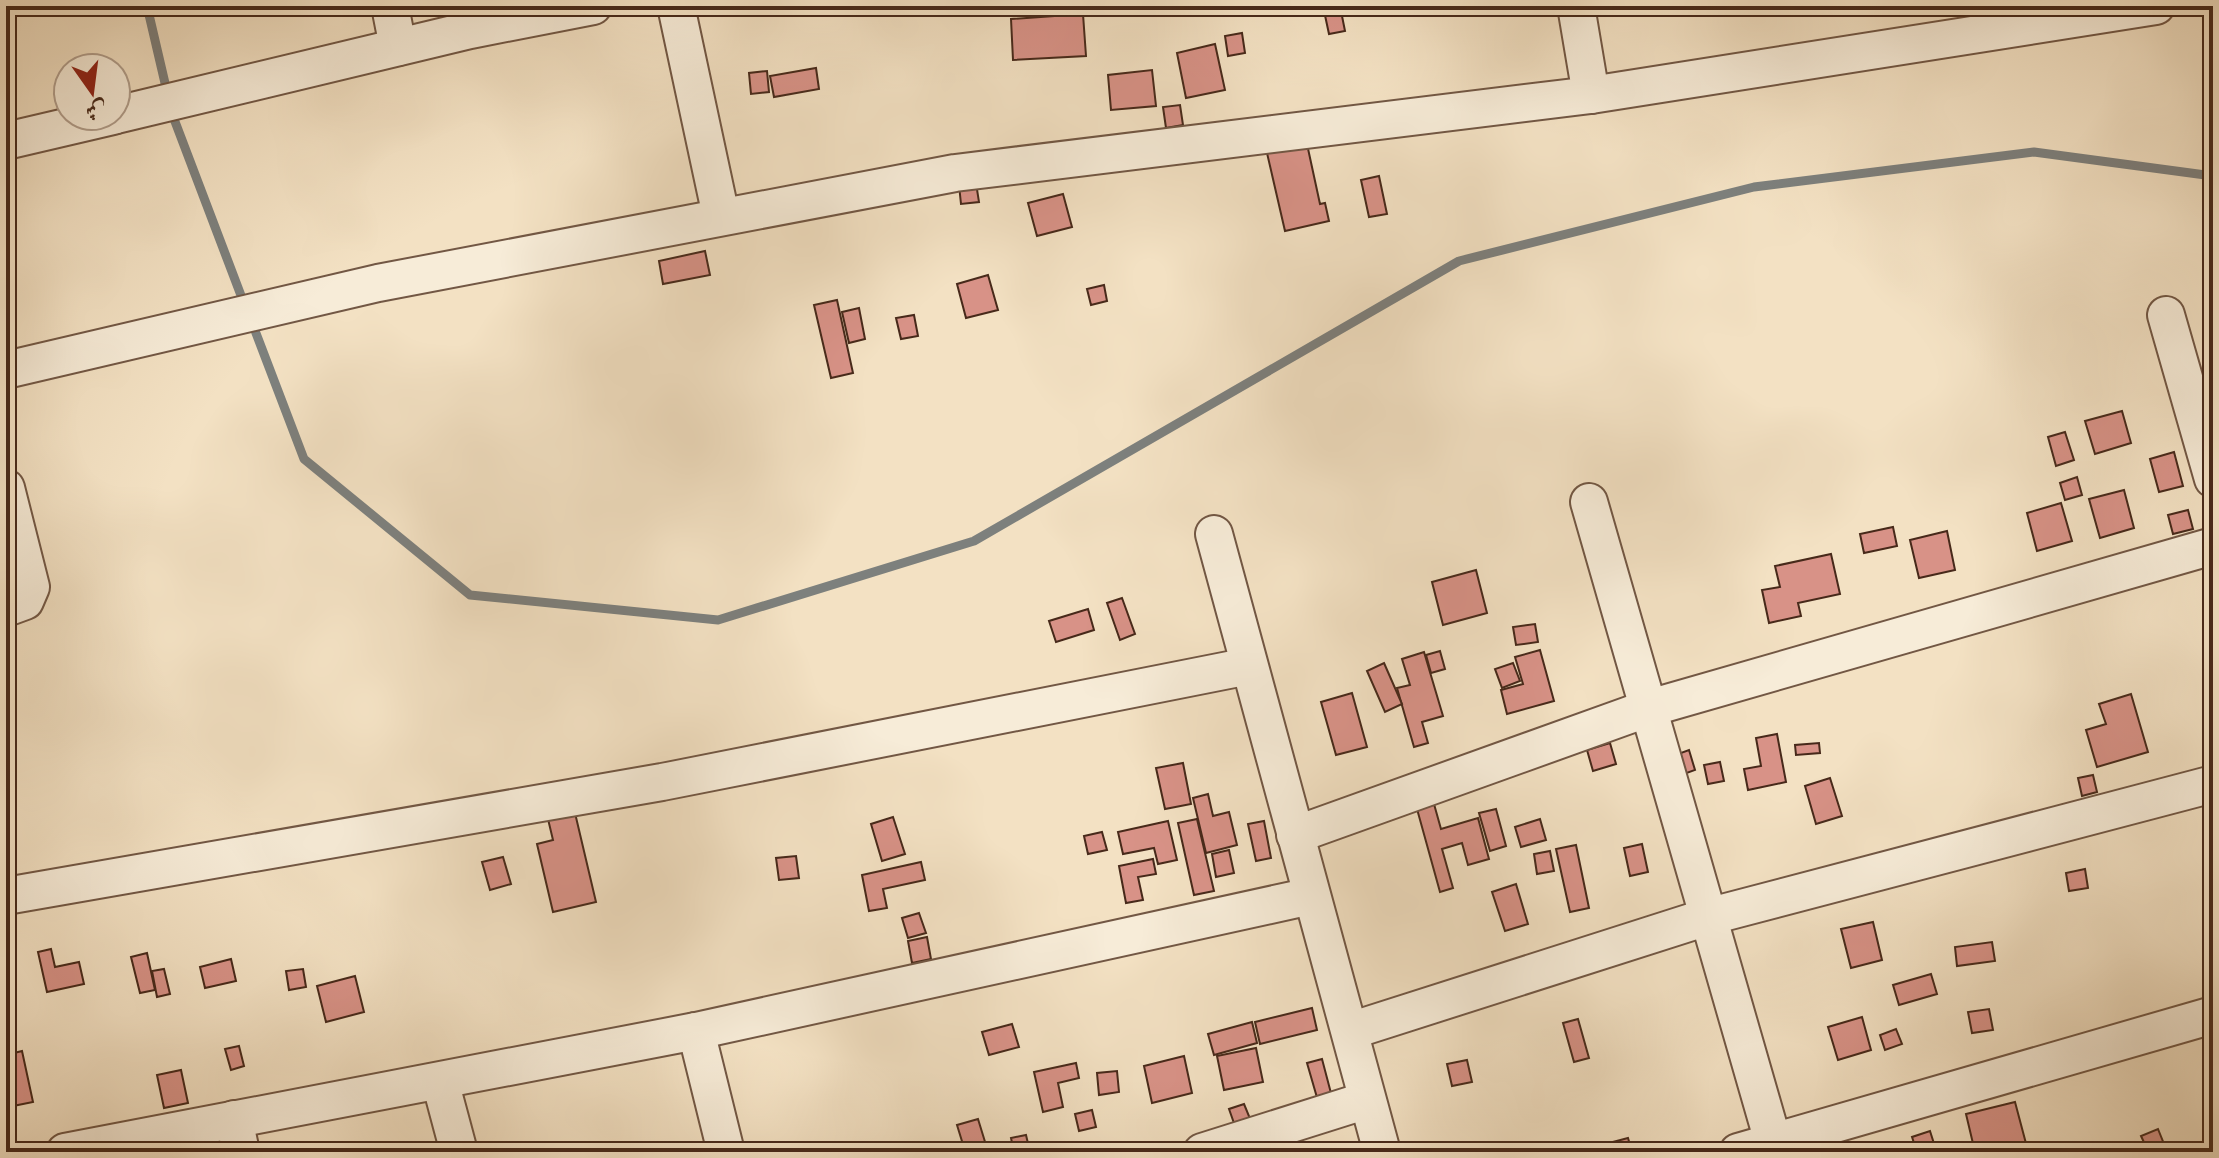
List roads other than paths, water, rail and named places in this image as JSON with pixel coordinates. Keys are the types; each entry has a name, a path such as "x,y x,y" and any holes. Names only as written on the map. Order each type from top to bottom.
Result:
{"street":[{"path":"390,6 398,47"},
{"path":"132,112 398,47 593,6"},
{"path":"676,6 721,216"},
{"path":"1576,6 1591,95"},
{"path":"6,370 378,283 955,173 1591,95 2004,18 2156,6"},
{"path":"6,141 52,130"},
{"path":"2166,315 2213,479"},
{"path":"6,488 31,587 25,601 6,608"},
{"path":"1589,502 1646,709 1775,1146"},
{"path":"1214,534 1382,1152"},
{"path":"1295,835 1646,709 2213,546"},
{"path":"6,896 662,782 1249,666"},
{"path":"1350,1031 1707,917 2213,784"},
{"path":"65,1152 238,1136 440,1081 696,1031 1311,896"},
{"path":"1738,1152 1775,1146 2213,1015"},
{"path":"696,1031 726,1152"},
{"path":"440,1081 459,1152"},
{"path":"1202,1152 1367,1100"}],"waterway":[{"path":"147,6 168,96"},
{"path":"171,111 245,306"},
{"path":"251,320 304,459 470,595 718,620 974,541 1459,261 1754,187 2034,152 2213,176"}]}
